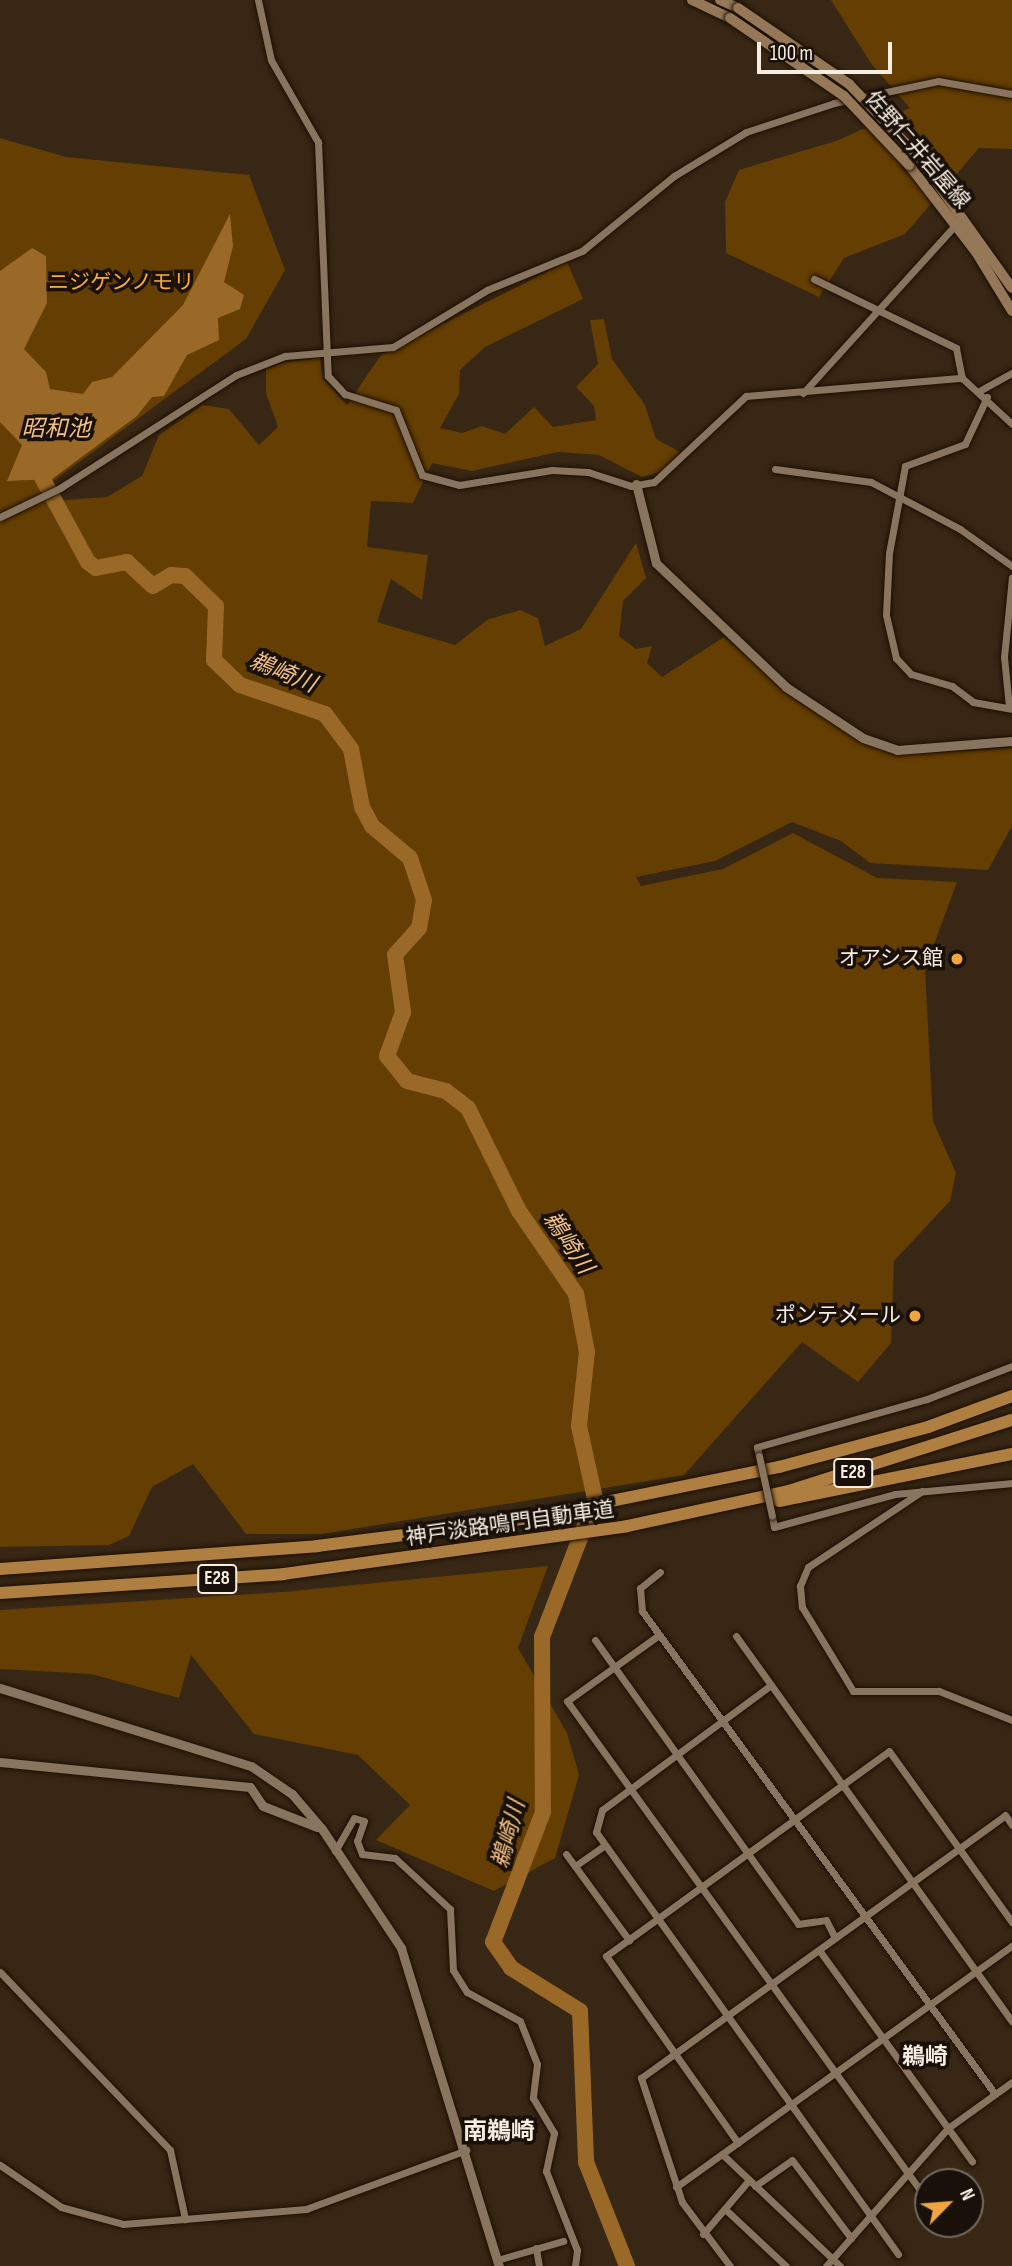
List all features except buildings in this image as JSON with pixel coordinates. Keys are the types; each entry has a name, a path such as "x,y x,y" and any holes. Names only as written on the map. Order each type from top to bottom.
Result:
{"highway":[{"name":"神戸淡路鳴門自動車道","path":"0,1570 433,1532 692,1487 928,1427 1012,1396"},
{"name":"神戸淡路鳴門自動車道","path":"0,1593 256,1576 433,1556 691,1513 730,1506 914,1455 1012,1420"},
{"path":"730,1506 847,1490 1012,1448"},
{"path":"979,1458 1012,1454"}],"main road":[{"name":"佐野仁井岩屋線","path":"692,0 730,18 844,96 909,165 956,224 1012,311"},
{"name":"佐野仁井岩屋線","path":"720,0 738,8 849,85 917,155 1012,288"}],"street":[{"path":"258,0 271,60 318,142 326,351 335,387 396,410 422,475 459,485 552,470 636,484 665,477 746,396 962,378 983,389 1012,424"},
{"path":"0,517 60,488 236,375 285,356 393,347 487,290 582,251 674,176 746,132 834,103 939,81 1012,94"},
{"path":"803,393 877,308 956,224"},
{"path":"814,279 956,348 962,378"},
{"path":"983,389 1012,373"},
{"path":"987,397 965,444 905,466 899,494 886,615 896,657 911,674 951,686 973,702 1011,708 1004,657 1012,577"},
{"path":"775,469 872,482 899,494 1012,566"},
{"path":"636,484 656,564 786,687 863,738 897,750 1012,741"},
{"path":"1012,1366 928,1399 757,1447 774,1527 922,1491 1012,1483"},
{"path":"922,1491 808,1567 800,1586 802,1607 853,1691 939,1692 1012,1720"},
{"path":"660,1572 638,1597 659,1634 995,2094"},
{"path":"659,1634 568,1701 914,2181"},
{"path":"736,1636 1012,2021"},
{"path":"595,1640 798,1924 826,1920 835,1938"},
{"path":"771,1685 602,1810 596,1832 602,1847 654,1921 872,2214 898,2254"},
{"path":"0,1688 251,1766 292,1794 322,1829 401,1948 466,2149 498,2263 563,2241"},
{"path":"738,2143 606,1956 889,1751 1012,1922"},
{"path":"0,1762 250,1787 263,1806 322,1829"},
{"path":"730,2266 703,2234 676,2187 641,2078 1005,1815 1012,1825"},
{"path":"335,1851 354,1818 364,1821 357,1841 362,1854 395,1858 450,1909 453,1970 467,1992 520,2021 537,2064 533,2098 554,2133 546,2171 577,2250 575,2266"},
{"path":"575,1866 602,1847"},
{"path":"566,1854 629,1940"},
{"path":"676,2187 1012,1946"},
{"path":"819,1950 972,2161"},
{"path":"0,1972 170,2150 185,2219"},
{"path":"826,2266 948,2128 1012,2082"},
{"path":"0,2165 82,2215 122,2224 306,2208 466,2149"},
{"path":"722,2154 840,2266"},
{"path":"703,2234 725,2208 752,2183 792,2160 851,2238"},
{"path":"725,2208 786,2266"},
{"path":"536,2248 539,2266"}],"green space":[{"path":"831,0 1012,0 1012,149 979,148 905,234 844,258 819,297 726,253 725,202 739,170 836,141 910,108 872,65"},
{"name":"ニジゲンノモリ","path":"0,138 66,157 249,175 285,270 246,339 45,487 51,501 107,497 142,476 159,435 203,405 229,409 259,445 278,427 266,393 266,369 287,362 320,358 323,379 347,405 381,355 567,262 583,299 485,347 460,370 459,394 440,428 462,433 482,426 505,434 534,407 553,427 596,420 594,406 576,387 598,364 590,320 604,319 612,359 645,405 656,439 680,452 660,472 642,477 599,455 558,452 472,471 432,463 413,503 371,501 367,547 428,555 422,600 391,579 377,622 455,645 487,620 520,610 538,618 545,646 581,629 636,543 646,578 623,601 619,636 636,649 652,646 647,663 662,677 724,637 801,704 901,755 1012,748 1012,826 988,870 870,863 841,841 792,822 715,861 636,877 641,886 723,869 793,833 877,878 957,882 925,969 933,1121 956,1173 950,1201 894,1261 891,1343 858,1382 802,1342 684,1475 322,1534 246,1534 193,1464 152,1487 129,1536 109,1545 0,1547"},
{"path":"548,1566 518,1648 567,1733 579,1775 555,1858 494,1891 376,1840 410,1805 358,1755 254,1734 191,1655 179,1698 91,1674 0,1669 0,1610 283,1592"}],"water":[{"name":"昭和池","path":"230,214 233,246 224,282 244,295 240,309 218,318 219,340 187,355 164,396 152,397 137,416 52,479 7,481 22,445 0,422 0,271 32,248 46,256 47,303 24,349 46,372 50,389 83,394 92,382 112,377 183,305"}],"waterway":[{"name":"鵜崎川","path":"40,474 88,562 96,568 127,562 153,586 171,575 185,576 216,606 214,660 240,685 325,714 351,749 362,807 372,826 410,858 424,900 419,928 395,955 403,1012 387,1056 407,1081 446,1091 468,1108 519,1211 576,1294 587,1352 579,1426 595,1499 542,1637 543,1812 493,1942 511,1968 580,2011 586,2162 627,2266"}],"place":[{"name":"オアシス館","path":"957,959"},
{"name":"ポンテメール","path":"915,1316"}],"district":[{"name":"鵜崎","path":"925,2057"},
{"name":"南鵜崎","path":"499,2132"}]}
